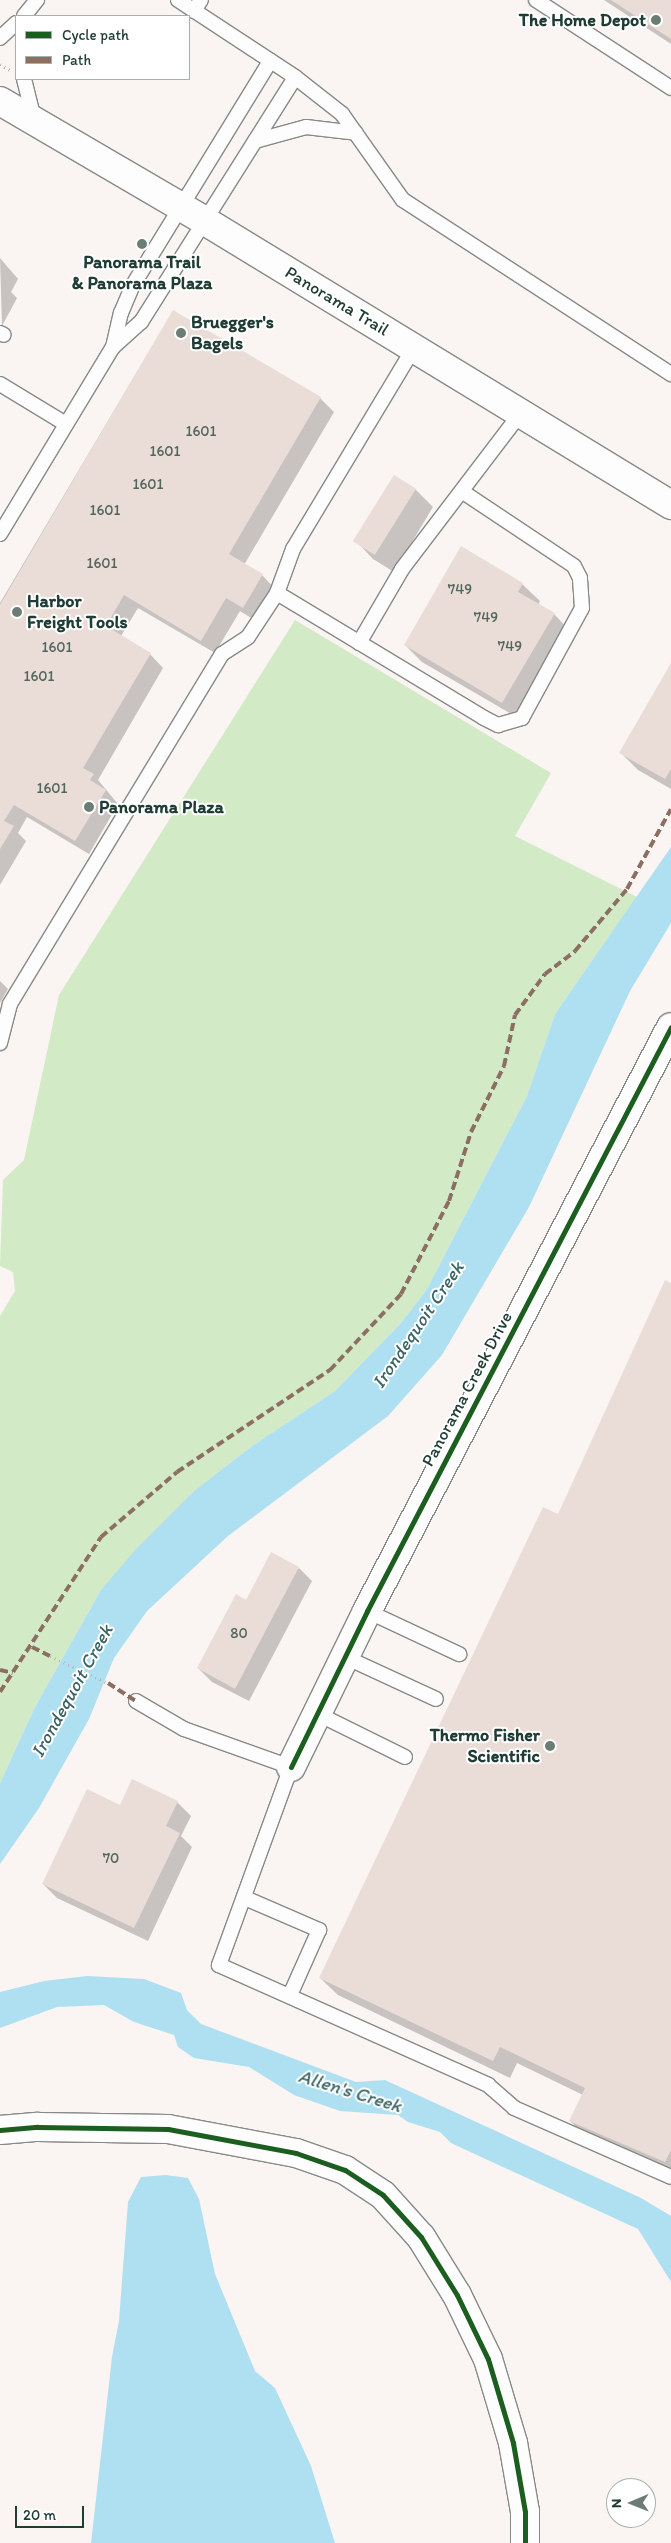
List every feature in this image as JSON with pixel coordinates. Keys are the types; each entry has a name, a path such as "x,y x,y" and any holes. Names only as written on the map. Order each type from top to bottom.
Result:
{"street":[{"name":"Panorama Trail","path":"13,113 205,221 671,505"},
{"name":"Panorama Creek Drive","path":"291,1767 367,1611 663,1060 671,1027"},
{"path":"0,2130 38,2127 168,2129 296,2153 345,2170 383,2194 421,2237 457,2295 488,2359 513,2443 525,2512 526,2543"}],"lane":[{"path":"26,15 38,0"},
{"path":"178,0 197,6 270,61 295,77 342,114 403,200 671,374"},
{"path":"536,0 671,88"},
{"path":"0,38 15,25"},
{"path":"0,534 113,346 121,313 133,285 270,61"},
{"path":"113,346 141,322 295,77"},
{"path":"13,113 17,80"},
{"path":"255,141 306,127 356,133"},
{"path":"0,1043 10,1004 222,654 248,637 277,593 294,549 414,348"},
{"path":"0,384 66,424"},
{"path":"359,642 402,569 463,492 520,413"},
{"path":"277,593 491,721 505,724 522,718 582,608 580,578 574,566 463,492"},
{"path":"367,1611 459,1654"},
{"path":"345,1657 436,1699"},
{"path":"136,1700 184,1729 291,1767 245,1898 219,1965 290,1994 488,2085 514,2108 671,2178"},
{"path":"318,1714 405,1757"},
{"path":"245,1898 320,1930 290,1994"}],"path":[{"path":"0,64 15,73"},
{"path":"50,1656 108,1683"}],"green space":[{"path":"295,620 551,773 515,836 637,897 555,1014 527,1096 427,1289 401,1323 335,1391 252,1446 194,1491 101,1590 35,1707 0,1783 0,1316 15,1291 13,1272 0,1266 3,1180 24,1160 59,995"}],"water":[{"name":"Irondequoit Creek","path":"671,847 671,923 630,991 529,1207 442,1355 388,1416 228,1536 147,1611 114,1658 89,1719 39,1808 0,1864 0,1783 35,1707 101,1590 136,1549 194,1491 252,1446 335,1391 401,1323 427,1289 527,1096 555,1014"},
{"name":"Allen's Creek","path":"87,1976 144,1979 181,1993 187,2010 201,2024 356,2082 385,2080 641,2198 671,2216 671,2282 638,2229 451,2143 440,2132 408,2122 398,2115 340,2111 294,2095 249,2067 194,2058 178,2047 174,2035 134,2022 104,2005 57,2007 0,2028 0,1992 44,1981"},
{"path":"166,2175 188,2178 199,2199 215,2274 255,2371 275,2388 311,2466 335,2543 91,2543 112,2357 119,2321 128,2202 141,2177"}],"building":[{"name":"The Home Depot","path":"611,0 671,0 671,39"},
{"path":"173,310 321,397 229,554 263,574 243,608 226,598 201,641 124,595 106,626 151,653 83,768 94,774 90,780 106,790 75,841 14,805 4,821 14,826 0,849 0,605"},
{"path":"394,475 416,489 375,555 353,541"},
{"path":"461,546 523,583 518,592 555,613 502,703 404,645"},
{"path":"671,663 671,769 665,779 619,753"},
{"name":"Thermo Fisher Scientific","path":"665,1280 671,1283 671,2150 665,2162 569,2121 585,2088 500,2047 493,2061 319,1978 543,1507 558,1514"},
{"path":"271,1552 299,1567 235,1689 197,1668 236,1594 246,1600"},
{"path":"132,1779 178,1801 166,1826 180,1833 134,1928 42,1884 87,1789 120,1805"}],"marked path":[{"path":"0,1692 101,1537 177,1472 330,1370 401,1294 449,1201 471,1132 504,1066 515,1015 545,974 575,951 627,889 671,809"},
{"path":"32,1647 50,1656"},
{"path":"0,1670 13,1673"},
{"path":"108,1683 136,1701"}],"cycle path":[{"path":"291,1767 367,1611 671,1027"},
{"path":"0,2130 38,2127 168,2129 296,2153 345,2170 383,2195 421,2237 457,2295 488,2359 513,2443 525,2512 525,2543"}],"place":[{"name":"The Home Depot","path":"656,20"},
{"name":"Panorama Trail & Panorama Plaza","path":"142,244"},
{"name":"Bruegger's Bagels","path":"181,333"},
{"name":"Harbor Freight Tools","path":"17,612"},
{"name":"Panorama Plaza","path":"89,807"},
{"name":"Thermo Fisher Scientific","path":"550,1746"}]}
